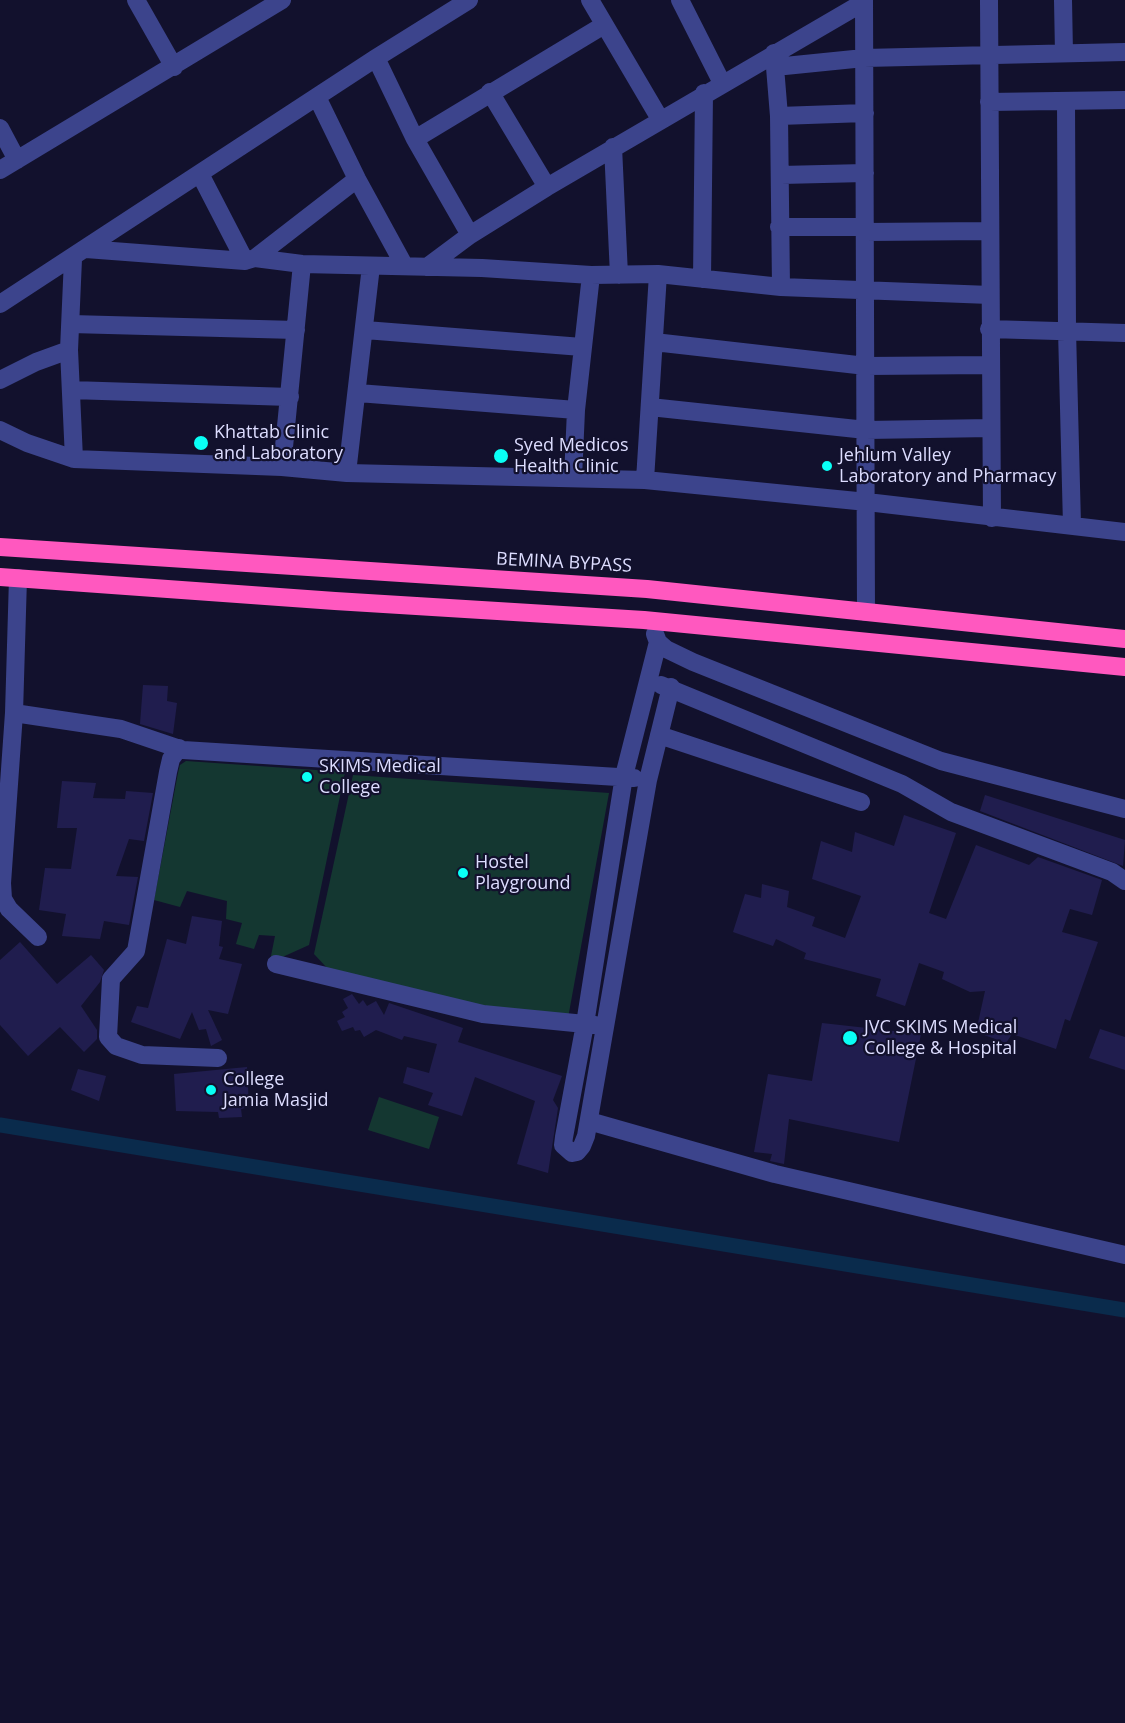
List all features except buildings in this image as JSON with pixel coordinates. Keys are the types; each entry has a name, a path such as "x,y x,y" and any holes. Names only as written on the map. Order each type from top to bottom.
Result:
{"highway":[{"name":"BEMINA BYPASS","path":"0,548 647,589 1125,639"},
{"path":"9,578 653,621 1125,667"}],"street":[{"path":"136,0 174,67"},
{"path":"0,170 174,67 256,7 282,0"},
{"path":"0,304 376,58 470,0"},
{"path":"590,0 660,119"},
{"path":"680,0 722,83"},
{"path":"989,0 989,329 992,518"},
{"path":"1063,0 1064,53"},
{"path":"864,1 866,612"},
{"path":"427,267 470,236 547,187 704,93 774,60 864,1"},
{"path":"415,139 490,92 604,26"},
{"path":"774,60 989,53 1125,52"},
{"path":"376,58 415,139 470,236"},
{"path":"774,60 779,116 781,287"},
{"path":"490,92 547,187"},
{"path":"702,279 704,93"},
{"path":"317,97 357,179 404,265"},
{"path":"989,102 1125,100"},
{"path":"1066,101 1067,330 1072,525"},
{"path":"779,116 864,114"},
{"path":"0,128 17,160"},
{"path":"613,147 619,275"},
{"path":"780,175 865,173"},
{"path":"200,174 250,259"},
{"path":"250,259 357,179"},
{"path":"779,227 990,231"},
{"path":"79,254 250,259 302,264 404,265 591,276 658,274 781,287 990,295"},
{"path":"74,459 69,350 79,254"},
{"path":"282,467 302,264"},
{"path":"347,473 371,266"},
{"path":"645,480 658,274"},
{"path":"573,478 576,410 591,276"},
{"path":"71,324 296,330"},
{"path":"989,329 1125,333"},
{"path":"364,330 582,347"},
{"path":"654,342 866,366 990,365"},
{"path":"0,380 36,362 69,350"},
{"path":"71,390 290,397"},
{"path":"358,393 576,410"},
{"path":"650,407 866,430 991,428"},
{"path":"0,430 27,443 74,459 282,467 347,473 645,480 867,501 992,518 1125,532"},
{"path":"9,578 14,713 3,852 3,899 28,929 38,937"},
{"path":"653,621 658,642 624,776 585,1024 564,1137 567,1150 577,1152 582,1146 589,1121 648,780 671,687"},
{"path":"658,642 666,649 693,662 941,761 1125,809"},
{"path":"648,681 671,687 902,784 951,812 1112,872 1125,881"},
{"path":"14,713 121,729 179,748 624,776 648,780"},
{"path":"659,735 861,802"},
{"path":"179,748 171,759 168,772 136,951 111,979 108,1037 116,1046 142,1055 218,1058"},
{"path":"276,964 483,1014 606,1026"},
{"path":"589,1121 775,1174 1125,1255"}],"green space":[{"path":"186,761 345,772 309,945 278,959 271,956 275,936 259,935 254,949 236,944 242,923 226,919 227,901 187,891 180,907 154,900 178,773 180,765"},
{"name":"Hostel Playground","path":"353,775 609,793 568,1018 494,1009 329,970 314,954"},
{"path":"379,1097 439,1117 429,1149 368,1130"}],"waterway":[{"path":"0,1125 1125,1310"}],"place":[{"name":"Khattab Clinic and Laboratory","path":"201,443"},
{"name":"Syed Medicos Health Clinic","path":"501,456"},
{"name":"Jehlum Valley Laboratory and Pharmacy","path":"827,466"},
{"name":"SKIMS Medical College","path":"307,777"},
{"name":"Hostel Playground","path":"463,873"},
{"name":"JVC SKIMS Medical College & Hospital","path":"850,1038"},
{"name":"College Jamia Masjid","path":"211,1090"}]}
